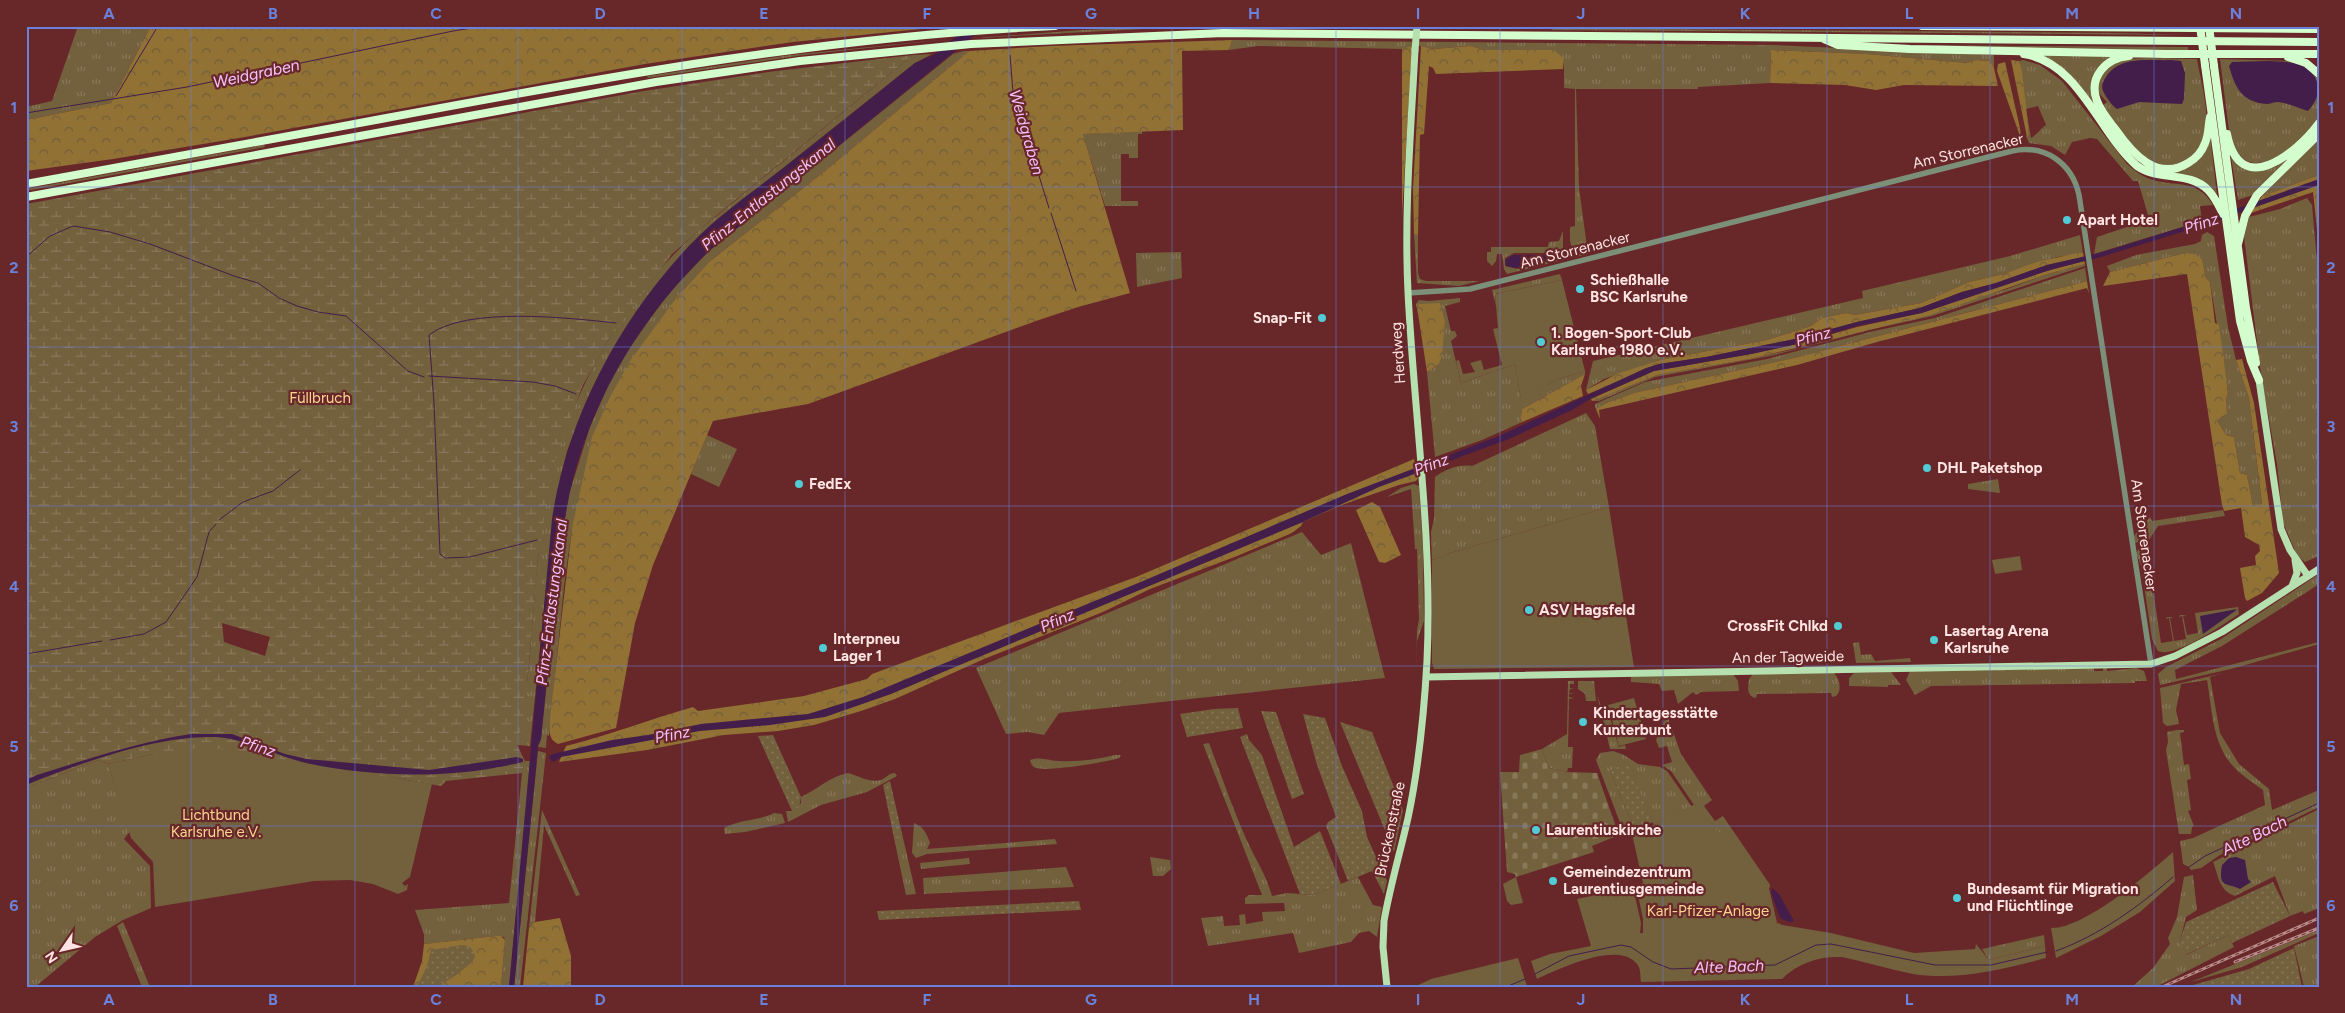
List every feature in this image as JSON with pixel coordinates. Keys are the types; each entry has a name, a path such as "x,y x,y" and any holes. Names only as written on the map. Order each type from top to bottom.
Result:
{"highway":[{"path":"26,184 656,70 801,48 958,32 1054,26"},
{"path":"1922,26 2319,30"},
{"path":"2200,26 2220,114 2224,202 2237,246 2248,323 2259,380"},
{"path":"2209,26 2211,110 2226,218 2231,226 2238,309 2247,348 2259,380"},
{"path":"26,197 656,82 800,61 940,46 1223,32 2319,42"},
{"path":"1819,37 1838,44 1882,48 2166,54 2319,54"},
{"path":"2015,50 2038,57 2059,68 2137,166 2152,174 2184,179 2199,184 2224,202"},
{"path":"2166,54 2118,58 2106,64 2098,74 2094,87 2096,100 2124,141 2147,164 2160,169 2179,168 2192,160 2203,149 2208,136 2211,110"},
{"path":"2281,55 2302,61 2319,74"},
{"path":"2220,114 2224,120 2229,143 2234,154 2247,164 2258,167 2271,166 2280,161 2319,123"},
{"path":"2237,246 2242,236 2243,222 2251,204 2265,187 2319,134"},
{"path":"26,178 47,180"}],"main road":[{"name":"Herdweg","path":"1417,26 1407,184 1408,293 1428,573 1426,677"},
{"path":"2259,380 2279,518 2286,543 2308,576"},
{"path":"2292,586 2297,573 2295,559"},
{"name":"An der Tagweide","path":"1426,677 2151,664 2169,658 2211,638 2319,569"},
{"name":"Brückenstraße","path":"1387,987 1383,948 1384,921 1417,767 1423,726 1426,677"}],"street":[{"name":"Am Storrenacker","path":"1408,293 1454,291 1479,287 2021,149 2038,150 2051,155 2070,172 2080,195 2151,664"}],"green space":[{"path":"78,26 151,26 111,103 26,120 26,107 52,101"},
{"path":"151,26 950,26 793,42 645,64 245,137 26,171 26,120 111,103"},
{"path":"1196,26 1295,26 1143,29 975,38 1081,30"},
{"path":"1552,28 2115,33 2185,35 1552,30"},
{"path":"949,39 804,55 648,78 647,76 790,55"},
{"path":"1232,40 1775,45 1994,55 1994,68 1989,61 1976,60 1967,63 1867,54 1771,50 1770,83 1698,87 1698,89 1576,89 1579,188 1588,254 1575,257 1570,241 1570,227 1575,226 1575,89 1564,88 1564,59 1549,50 1485,50 1469,46 1434,49 1421,46 1402,49 1258,46 1229,50"},
{"path":"1232,40 1229,50 1182,51 1183,130 1083,134 1130,293 1036,321 808,404 713,421 653,565 635,623 616,728 558,744 554,742 550,733 550,718 572,528 592,437 610,397 630,361 677,297 709,262 825,171 969,51 1050,46"},
{"path":"1905,45 2188,47 2188,52 1905,47"},
{"path":"1412,46 1402,216 1402,49"},
{"path":"1421,46 1434,49 1470,46 1485,50 1554,50 1564,59 1563,69 1436,74 1433,68 1429,66 1424,134 1420,135 1418,235 1414,234 1413,189"},
{"path":"1771,50 1867,54 1967,63 1976,60 1990,61 1994,68 1998,86 1904,85 1876,90 1845,85 1770,83"},
{"path":"969,51 825,171 709,262 677,297 572,528 564,586 549,736 547,735 546,748 538,747 541,739 563,530 569,494 590,427 608,386 628,350 667,295 709,251 953,54"},
{"path":"932,54 915,63 754,191 689,246 588,398 567,451 555,502 530,746 517,745 525,698 538,558 552,468 576,402 609,340 628,310 649,283 672,256 697,232 913,55"},
{"path":"2039,54 2117,55 2111,58 2092,90 2127,148 2145,166 2155,170 2170,170 2186,167 2210,135 2217,195 2206,185 2147,170 2129,155 2065,71 2054,62"},
{"name":"Füllbruch","path":"913,55 672,254 609,339 582,387 552,469 538,557 525,709 517,745 525,761 522,773 446,781 441,786 396,778 154,754 108,764 99,760 26,788 26,204 644,91 776,71","holes":["222,623 270,637 265,656 224,642"]},
{"path":"2128,59 2197,59 2206,107 2207,127 2205,136 2202,144 2194,154 2183,161 2170,165 2157,164 2145,158 2123,137 2100,101 2103,105 2107,102 2097,91 2103,73 2113,64"},
{"path":"2220,59 2291,61 2301,64 2319,79 2319,118 2298,142 2284,153 2271,160 2257,163 2245,160 2235,150 2229,131"},
{"path":"2011,60 2019,61 2022,71 2029,134 2027,137"},
{"path":"2023,60 2040,65 2062,81 2127,164 2138,173 2159,182 2184,185 2200,190 2213,205 2200,206 2202,221 2094,254 2097,237 2139,223 2148,215 2138,181 2133,181 2097,139 2090,138 2072,142 2065,155 2051,146 2029,143 2026,136 2029,134 2019,61","holes":["2038,106 2046,125 2031,138 2026,109"]},
{"path":"2005,62 2021,139 1997,71 1998,64"},
{"path":"2319,127 2319,131 2253,195 2238,200 2230,151 2249,166 2256,169 2273,168 2282,163 2299,148"},
{"path":"1142,131 1142,134 1138,134 1138,158 1129,158 1129,154 1121,154 1121,201 1138,201 1138,206 1105,206 1083,134"},
{"path":"2319,138 2319,175 2262,196"},
{"path":"264,145 265,147 26,191 26,189"},
{"path":"2319,175 2319,248 2313,192 2251,213 2262,196"},
{"path":"2307,198 2312,205 2319,283 2319,556 2305,562 2297,556 2283,522 2277,464 2261,374 2244,236 2249,217 2280,209"},
{"path":"1563,231 1563,249 1566,259 1507,274 1504,269 1502,254 1497,254 1496,261 1492,266 1487,261 1487,252 1491,252 1491,247 1548,247 1549,242 1559,241","holes":["1514,253 1560,254 1560,258 1518,269 1505,266 1505,258"]},
{"path":"2207,232 2214,236 2228,327 2236,360 2249,398 2262,505 2253,506 2247,475 2240,473 2234,437 2226,435 2218,422 2221,417 2227,414 2226,399 2228,391 2210,282 2206,278 2202,259 2185,253 2110,272 2107,266 2136,255 2195,244 2201,241 2202,235"},
{"path":"1414,234 1418,235 1418,273 1420,279 1426,281 1479,281 1459,286 1417,283"},
{"path":"2080,235 2083,253 2057,257 2004,274 1969,282 1921,303 1855,315 1846,313 1822,318 1811,326 1767,340 1664,359 1604,379 1586,390 1593,361 1863,298 1862,291 2010,256"},
{"path":"1181,252 1182,278 1137,287 1136,253"},
{"path":"2083,253 2084,257 2047,265 1996,283 1962,292 1920,308 1857,322 1795,339 1706,357 1659,364 1588,394 1586,390 1619,373 1664,359 1767,340 1811,326 1822,318 1846,313 1855,315 1921,303 1969,282 2004,274 2037,262"},
{"path":"2185,253 2194,254 2202,259 2206,278 2210,282 2215,323 2219,325 2228,392 2226,399 2227,414 2221,417 2218,422 2226,435 2234,437 2240,473 2247,475 2253,506 2262,504 2249,398 2236,360 2242,359 2254,403 2279,573 2262,593 2247,601 2240,568 2256,565 2255,556 2260,551 2259,545 2245,537 2241,508 2224,511 2222,505 2187,274 2103,286 2110,272"},
{"path":"2084,261 2085,264 2048,274 1930,315 1750,359 1657,375 1595,400 1592,401 1591,399 1654,371 1751,354 1921,313 2032,275"},
{"path":"2085,264 2085,266 1932,316 1873,329 1770,356 1655,377 1599,401 1592,401 1657,375 1750,359 1799,348 2007,289 2048,274"},
{"path":"2085,268 2087,281 1798,357 1634,393 1606,403 1596,409 1595,407 1595,404 1645,382 1767,359 1874,331 1935,318"},
{"path":"1560,274 1562,280 1495,294 1496,306 1492,290"},
{"name":"1. Bogen-Sport-Club Karlsruhe 1980 e.V.","path":"1562,280 1585,371 1556,380 1521,400 1515,364 1461,383 1456,361 1459,360 1463,374 1475,372 1470,363 1481,360 1484,370 1502,365 1493,329 1498,328 1495,294"},
{"path":"2087,281 2089,294 2087,288 1877,342 1797,365 1599,410 1600,419 1596,409 1606,403 1634,393 1798,357"},
{"path":"1460,298 1460,302 1445,306 1451,331 1455,331 1457,336 1451,341 1461,383 1515,364 1521,399 1556,380 1585,371 1585,374 1522,409 1520,423 1482,440 1435,457 1427,372 1439,364 1445,322 1417,307 1420,324 1416,304 1419,300"},
{"path":"1440,303 1445,322 1442,355 1439,364 1427,372 1417,307 1419,304"},
{"path":"1585,374 1581,386 1583,396 1520,423 1522,409"},
{"path":"1586,413 1595,426 1609,507 1432,560 1431,532 1434,519 1435,477 1453,468 1472,466"},
{"path":"707,435 737,449 719,487 691,474"},
{"path":"1414,459 1418,478 1416,481 1339,506 1303,522 1292,533 1150,589 1103,612 984,659 895,699 814,725 778,731 724,735 647,750 559,762 566,746 693,707 698,711 804,696 867,679 872,674 1136,577"},
{"path":"1998,479 2000,493 1968,489 1968,484"},
{"path":"1414,484 1419,486 1423,549 1424,621 1417,641 1416,670 1417,631 1419,619 1417,549 1415,549 1411,489 1387,497 1401,488"},
{"path":"1372,502 1380,507 1401,555 1385,563 1379,562 1356,510"},
{"name":"ASV Hagsfeld","path":"1609,507 1634,667 1434,669 1432,663 1432,560"},
{"path":"2223,510 2225,516 2158,526 2149,540 2135,543 2134,536 2150,517 2152,521"},
{"path":"1302,532 1321,555 1351,543 1385,678 1059,713 1044,735 1028,732 1006,734 976,668"},
{"path":"2149,548 2147,550 2161,643 2173,641 2169,618 2166,619 2167,617 2174,617 2170,618 2174,641 2186,639 2182,616 2179,617 2180,615 2187,615 2183,616 2187,635 2198,633 2195,613 2238,607 2239,614 2187,645 2175,650 2158,651 2152,639 2141,565 2136,553 2139,549"},
{"path":"2020,556 2022,570 1995,574 1992,560"},
{"path":"2319,574 2319,584 2222,646 2175,670 2176,679 2319,642 2319,644 2231,669 2160,685 2158,674 2166,667 2221,639"},
{"path":"1859,642 1861,655 1871,654 1875,661 1910,658 1911,662 1856,663 1853,643"},
{"path":"2319,646 2210,677 2220,733 2239,764 2269,789 2272,810 2319,790 2319,807 2220,855 2201,868 2191,870 2183,864 2180,841 2193,838 2265,805 2263,790 2240,773 2225,756 2214,724 2207,680 2181,684 2176,710 2179,724 2167,726 2163,723 2160,688 2224,673"},
{"path":"2094,668 2094,671 2103,671 2103,668 2107,668 2107,671 2136,668 2144,671 2147,681 2135,681 2135,683 1931,686 1915,695 1906,680 1910,671"},
{"path":"1891,672 1901,685 1888,685 1888,687 1849,686 1849,678 1854,673"},
{"path":"1834,673 1838,678 1840,688 1838,694 1832,697 1831,693 1757,694 1756,698 1748,691 1749,679 1753,674"},
{"path":"1733,674 1738,681 1739,691 1701,692 1696,695 1693,692 1678,704 1674,690 1662,691 1659,684 1631,682 1631,677 1635,676"},
{"path":"1568,681 1574,681 1574,684 1570,684 1570,688 1574,688 1570,689 1569,693 1574,693 1569,694 1569,697 1574,698 1569,699 1568,747 1573,747 1572,768 1568,768 1567,772 1549,768 1542,749 1567,734"},
{"path":"1578,681 1594,681 1596,701 1586,701 1585,694 1578,689"},
{"path":"1597,695 1604,714 1609,715 1619,747 1625,745 1626,749 1610,749"},
{"path":"1634,698 1646,739 1619,746 1608,705"},
{"path":"1238,708 1243,728 1187,737 1180,714"},
{"path":"1261,711 1276,712 1304,794 1292,799"},
{"path":"1303,714 1325,718 1342,766 1362,811 1367,837 1387,881 1384,894 1372,871 1348,881 1326,826 1328,822 1336,817 1317,765"},
{"path":"1667,715 1681,754 1712,800 1704,806 1715,821 1723,816 1770,885 1769,889 1777,923 1781,924 1780,928 1724,840 1694,805 1671,771 1662,765 1672,762 1667,746 1659,748 1656,740"},
{"path":"1340,722 1372,732 1403,810 1394,852"},
{"path":"2184,730 2184,732 2180,733 2184,765 2189,764 2191,779 2187,780 2191,810 2188,811 2194,826 2192,827 2191,834 2179,834 2166,750 2168,742 2167,732"},
{"path":"1247,734 1249,740 1262,755 1294,847 1320,831 1341,884 1313,895 1300,894 1240,737"},
{"path":"773,735 801,797 799,807 792,811 758,736"},
{"path":"1209,743 1239,821 1272,896 1287,893 1313,895 1358,877 1373,905 1382,907 1377,937 1369,931 1359,933 1351,942 1299,953 1293,933 1208,946 1201,918 1223,916 1224,926 1240,925 1239,915 1245,914 1246,924 1263,921 1262,912 1285,911 1284,903 1245,904 1245,898 1249,895 1262,895 1203,744"},
{"name":"Lichtbund Karlsruhe e.V.","path":"208,747 432,784 410,877 402,883 405,886 408,884 407,890 398,894 373,884 350,880 314,881 155,907 153,862 131,838 108,764 154,754"},
{"path":"1542,749 1549,768 1567,772 1597,773 1619,835 1592,846 1594,852 1516,877 1515,874 1507,872 1500,772 1519,772 1520,755"},
{"path":"538,751 546,753 520,987 514,987"},
{"path":"1613,751 1624,755 1638,764 1660,767 1667,771 1692,807 1654,825 1627,763 1610,771 1635,830 1624,833 1596,760 1600,753"},
{"path":"1121,755 1119,758 1103,762 1052,769 1035,768 1030,760 1038,758 1074,761"},
{"path":"99,760 108,764 130,831 124,839 150,866 151,908 123,920 95,937 35,987 26,987 26,788"},
{"path":"525,761 531,761 509,987 501,987 504,937 496,936 424,944 424,934 415,910 509,903 522,773"},
{"path":"1627,762 1653,822 1635,830 1610,771"},
{"path":"848,773 872,781 881,780 893,773 897,776 867,792 821,805 788,822 786,811 792,811 801,803 801,797 829,780"},
{"path":"890,781 903,838 894,838 883,785"},
{"name":"Karl-Pfizer-Anlage","path":"1695,804 1717,831 1737,837 1770,885 1769,889 1777,924 1831,933 1914,953 1975,949 1976,944 1989,960 2045,946 2046,958 1980,973 1929,976 1842,957 1833,957 1817,959 1802,965 1782,979 1641,982 1640,970 1637,964 1628,957 1617,955 1588,959 1537,979 1531,961 1550,954 1591,946 1577,899 1633,887 1641,923 1640,933 1643,933 1643,919 1636,886 1643,883 1632,834"},
{"path":"2319,809 2319,908 2304,914 2303,911 2290,916 2275,876 2235,896 2225,890 2213,862"},
{"path":"542,810 580,895 576,896 544,825 535,922 529,927"},
{"path":"774,813 782,814 785,823 745,832 725,834 724,828 730,825"},
{"path":"914,823 923,829 926,834 930,843 927,849 1055,839 1057,844 927,854 916,858 912,853"},
{"path":"894,838 903,838 916,894 906,895"},
{"path":"2173,852 2175,881 2140,912 2101,936 2056,958 2051,928 2065,926 2098,910 2132,886"},
{"path":"1150,857 1170,860 1171,869 1163,876 1153,876"},
{"path":"969,858 970,864 921,869 920,863"},
{"path":"1066,867 1074,887 924,894 923,878"},
{"path":"2193,875 2197,910 2186,917 2180,941 2186,955 2228,935 2234,947 2156,987 2132,987 2153,968 2170,944 2168,938 2177,917 2184,877"},
{"path":"1516,877 1523,903 1511,905 1507,901 1503,884"},
{"path":"2273,882 2290,916 2232,943 2228,935 2185,955 2180,941 2186,922"},
{"path":"1079,901 1081,910 879,920 877,911"},
{"path":"560,918 571,956 571,987 523,987 529,927 535,922"},
{"path":"123,922 150,987 142,987 117,926"},
{"path":"2319,930 2319,933 2242,967 2191,982"},
{"path":"2044,935 2045,946 1989,960 1982,949"},
{"path":"501,936 505,940 501,987 413,987 422,961 424,944"},
{"path":"2319,936 2319,987 2304,987 2294,946"},
{"path":"462,945 470,947 472,950 475,957 471,963 437,987 417,987 427,966 431,950"},
{"path":"2294,948 2302,987 2186,987 2249,969"},
{"path":"1518,958 1527,986 1414,987 1431,979"}],"water":[{"name":"Pfinz-Entlastungskanal","path":"969,26 986,26 709,251 685,275 643,328 609,385 583,447 573,479 565,518 541,739 538,745 514,987 509,987 552,519 559,481 570,444 583,408 600,372 640,306 699,235 915,63 933,55"},
{"path":"2144,60 2181,61 2185,73 2184,99 2182,104 2139,102 2117,109 2103,91 2103,82 2112,70 2119,65"},
{"path":"2269,61 2298,64 2308,69 2313,75 2318,86 2318,92 2313,105 2308,111 2290,104 2277,102 2258,103 2245,97 2240,92 2229,66 2232,62"},
{"name":"Pfinz","path":"2319,179 2319,185 2198,227 2101,257 2053,269 1922,313 1857,326 1797,344 1751,354 1654,371 1592,398 1572,410 1509,439 1379,487 1303,522 891,694 825,717 770,725 700,731 561,757 554,762 549,756 612,740 701,724 808,714 863,697 1347,494 1499,436 1646,368 1795,339 1857,322 1920,308 1962,292 1996,283 2047,265 2099,253 2202,221"},
{"path":"1513,255 1559,255 1559,258 1515,268 1506,266 1505,260"},
{"path":"2237,609 2235,611 2203,634 2200,616"},
{"name":"Pfinz","path":"191,734 232,734 285,754 307,759 429,770 517,757 523,759 523,762 496,768 442,774 387,774 360,772 306,763 228,738 193,738 169,741 119,752 26,785 26,780 37,775 75,763 132,746"},
{"path":"2236,857 2245,860 2248,879 2251,882 2240,889 2224,883 2221,878 2222,865 2229,858"},
{"path":"1772,888 1779,894 1794,921 1789,922 1780,918 1771,892"}],"waterway":[{"path":"116,96 158,26"},
{"name":"Weidgraben","path":"26,113 187,87 453,31 485,26"},
{"name":"Weidgraben","path":"1010,55 1013,92 1049,208"},
{"name":"Weidgraben","path":"1051,213 1076,291"},
{"path":"26,257 50,236 73,226 110,232 150,244 234,276 258,283 279,298 297,306 318,312 346,316 408,371 424,377"},
{"path":"537,540 470,557 445,558 440,554 434,403 429,335 446,326 467,320 492,317 546,317 616,323"},
{"path":"429,376 533,382 555,386 576,394"},
{"path":"219,520 243,502 273,491 300,470"},
{"path":"110,640 144,634 166,622 197,577 209,532 216,524"},
{"path":"26,654 102,641"},
{"name":"Alte Bach","path":"2189,867 2205,856 2319,803"},
{"name":"Alte Bach","path":"2056,951 2088,937 2118,919 2173,877"},
{"name":"Alte Bach","path":"1535,974 1569,956 1621,945 1631,947 1653,962 1671,969 1775,965 1816,945 1831,944 1935,965 1991,965 2047,952"},
{"name":"Alte Bach","path":"1506,987 1525,979"}],"railway":[{"path":"2162,987 2319,918"},
{"path":"2235,962 2319,928"}],"place":[{"name":"Apart Hotel","path":"2067,220"},
{"name":"Schießhalle BSC Karlsruhe","path":"1580,289"},
{"name":"Snap-Fit","path":"1322,318"},
{"name":"1. Bogen-Sport-Club Karlsruhe 1980 e.V.","path":"1541,342"},
{"name":"DHL Paketshop","path":"1927,468"},
{"name":"FedEx","path":"799,484"},
{"name":"ASV Hagsfeld","path":"1529,610"},
{"name":"CrossFit Chlkd","path":"1838,626"},
{"name":"Lasertag Arena Karlsruhe","path":"1934,640"},
{"name":"Interpneu Lager 1","path":"823,648"},
{"name":"Kindertagesstätte Kunterbunt","path":"1583,722"},
{"name":"Laurentiuskirche","path":"1536,830"},
{"name":"Gemeindezentrum Laurentiusgemeinde","path":"1553,881"},
{"name":"Bundesamt für Migration und Flüchtlinge","path":"1957,898"}]}
